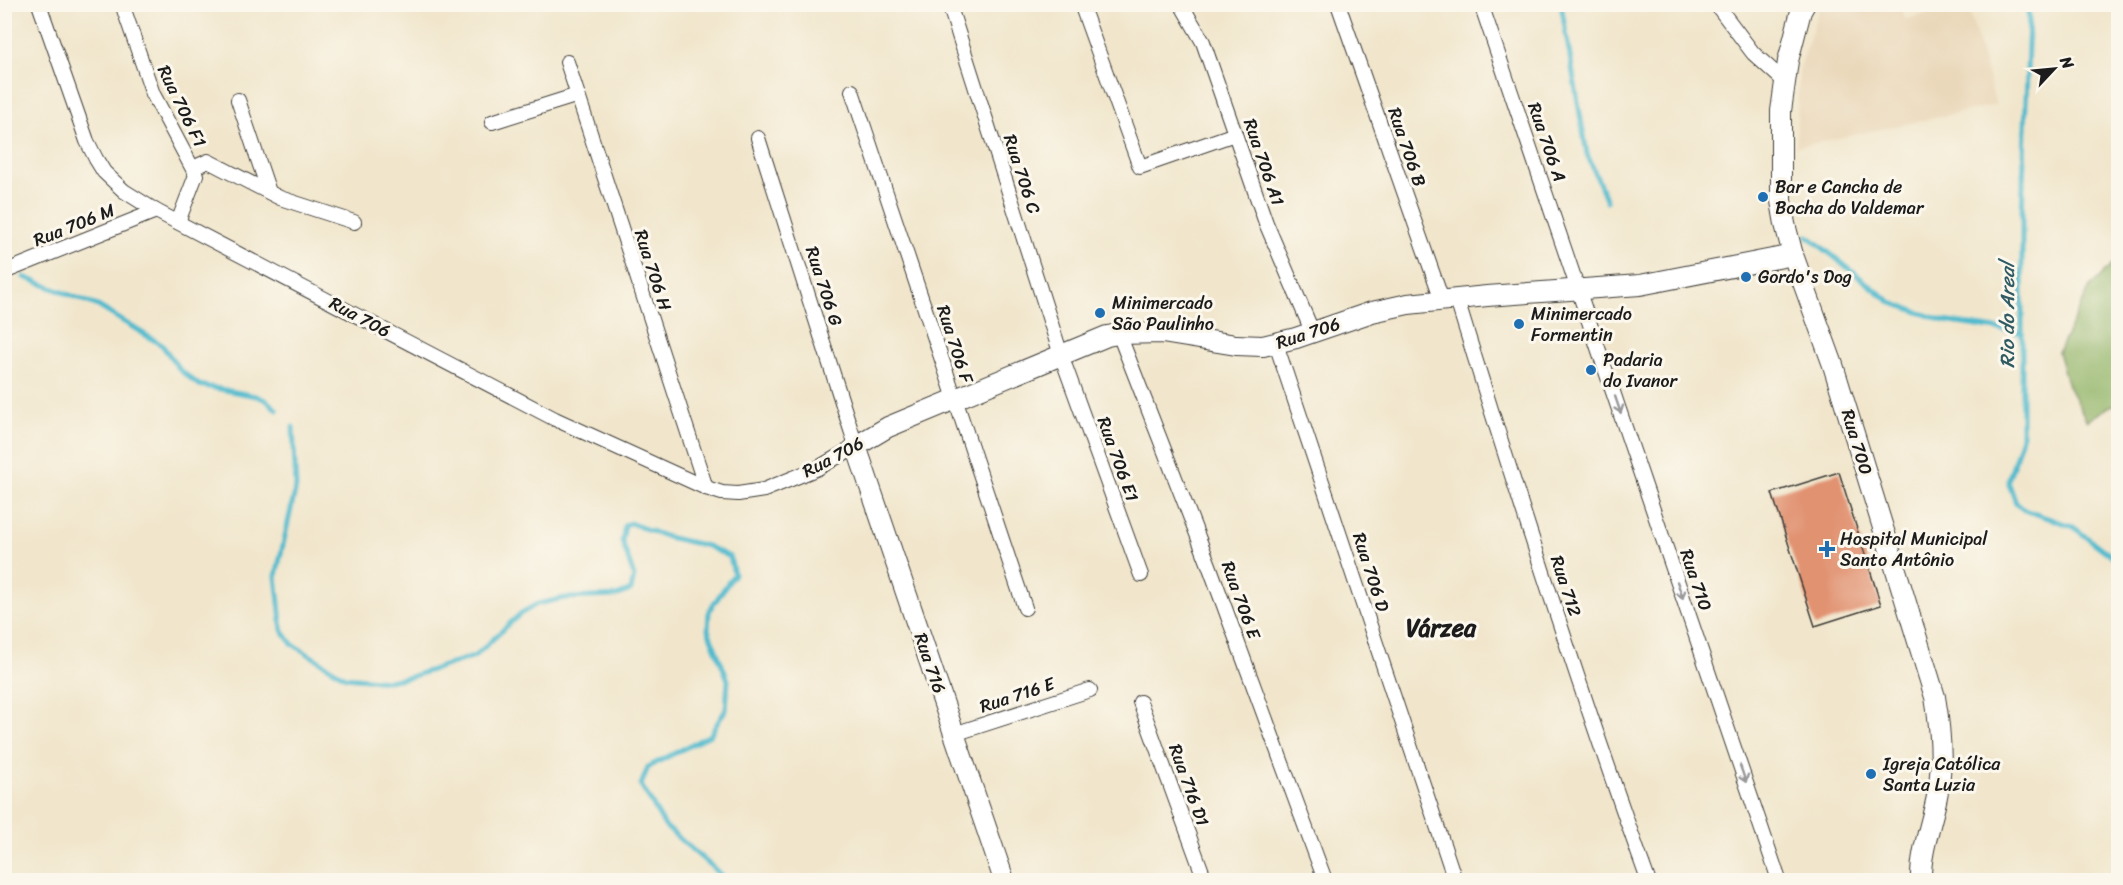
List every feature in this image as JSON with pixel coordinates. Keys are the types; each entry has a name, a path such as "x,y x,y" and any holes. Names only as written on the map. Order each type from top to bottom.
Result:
{"street":[{"name":"Rua 706","path":"39,4 87,141 104,172 124,191 156,211 555,418 706,488 722,493 738,494 764,490 818,468 888,427 1095,340 1119,334 1162,333 1250,346 1276,344 1390,308 1487,296 1640,285 1793,255"},
{"name":"Rua 706 F1","path":"122,4 153,94 196,175 178,222"},
{"name":"Rua 706 C","path":"949,4 1061,355"},
{"path":"1081,4 1140,167 1235,134"},
{"name":"Rua 706 A1","path":"1181,4 1203,42 1266,223 1312,331"},
{"name":"Rua 706 B","path":"1338,4 1449,300"},
{"name":"Rua 706 A","path":"1481,4 1578,290"},
{"path":"1716,4 1753,53 1784,81"},
{"name":"Rua 700","path":"1805,4 1791,45 1780,111 1781,201 1793,255 1833,365 1935,697 1941,740 1941,763 1921,880"},
{"name":"Rua 706 H","path":"567,62 706,488"},
{"name":"Rua 706 F","path":"852,91 1025,608"},
{"path":"492,122 578,96"},
{"path":"238,100 269,192"},
{"name":"Rua 706 G","path":"758,138 856,446"},
{"path":"193,168 208,160 280,198 354,222"},
{"name":"Rua 706 M","path":"4,272 156,211"},
{"name":"Rua 710","path":"1578,290 1779,880"},
{"name":"Rua 712","path":"1449,300 1516,491 1601,751 1648,880"},
{"name":"Rua 706 E","path":"1119,334 1209,565 1325,880"},
{"name":"Rua 706 D","path":"1276,344 1455,880"},
{"name":"Rua 706 E1","path":"1061,355 1141,575"},
{"name":"Rua 716","path":"856,446 1004,880"},
{"name":"Rua 716 E","path":"954,734 1090,690"},
{"name":"Rua 716 D1","path":"1140,702 1205,880"}],"shaded area":[{"path":"1820,5 1901,5 1905,19 1968,5 1996,105 1796,147 1799,72"}],"green space":[{"path":"2118,259 2118,407 2112,405 2087,421 2068,386 2058,352 2090,287"}],"building":[{"name":"Hospital Municipal Santo Antônio","path":"1839,472 1881,605 1815,626 1772,493"}],"waterway":[{"path":"1561,4 1587,154 1607,201"},
{"name":"Rio do Areal","path":"2027,4 2029,17 2022,214 2022,437 2008,481 2016,503 2024,510 2072,526 2118,561"},
{"path":"1808,236 1892,303 1944,321 2022,333"},
{"path":"24,277 98,306 162,345 180,370 199,385 256,396 266,400 277,410"},
{"path":"293,427 296,487 276,576 282,630 292,644 345,677 388,681 410,677 475,656 520,614 537,604 565,598 616,596 631,590 634,576 622,541 625,525 630,523 667,537 707,546 730,557 734,574 709,611 708,630 728,680 726,709 710,735 648,767 641,785 665,826 727,880"}],"place":[{"name":"Bar e Cancha de Bocha do Valdemar","path":"1763,197"},
{"name":"Gordo's Dog","path":"1746,277"},
{"name":"Minimercado São Paulinho","path":"1100,313"},
{"name":"Minimercado Formentin","path":"1519,324"},
{"name":"Padaria do Ivanor","path":"1591,370"},
{"name":"Hospital Municipal Santo Antônio","path":"1827,549"},
{"name":"Igreja Católica Santa Luzia","path":"1871,774"}],"district":[{"name":"Várzea","path":"1441,628"}]}
